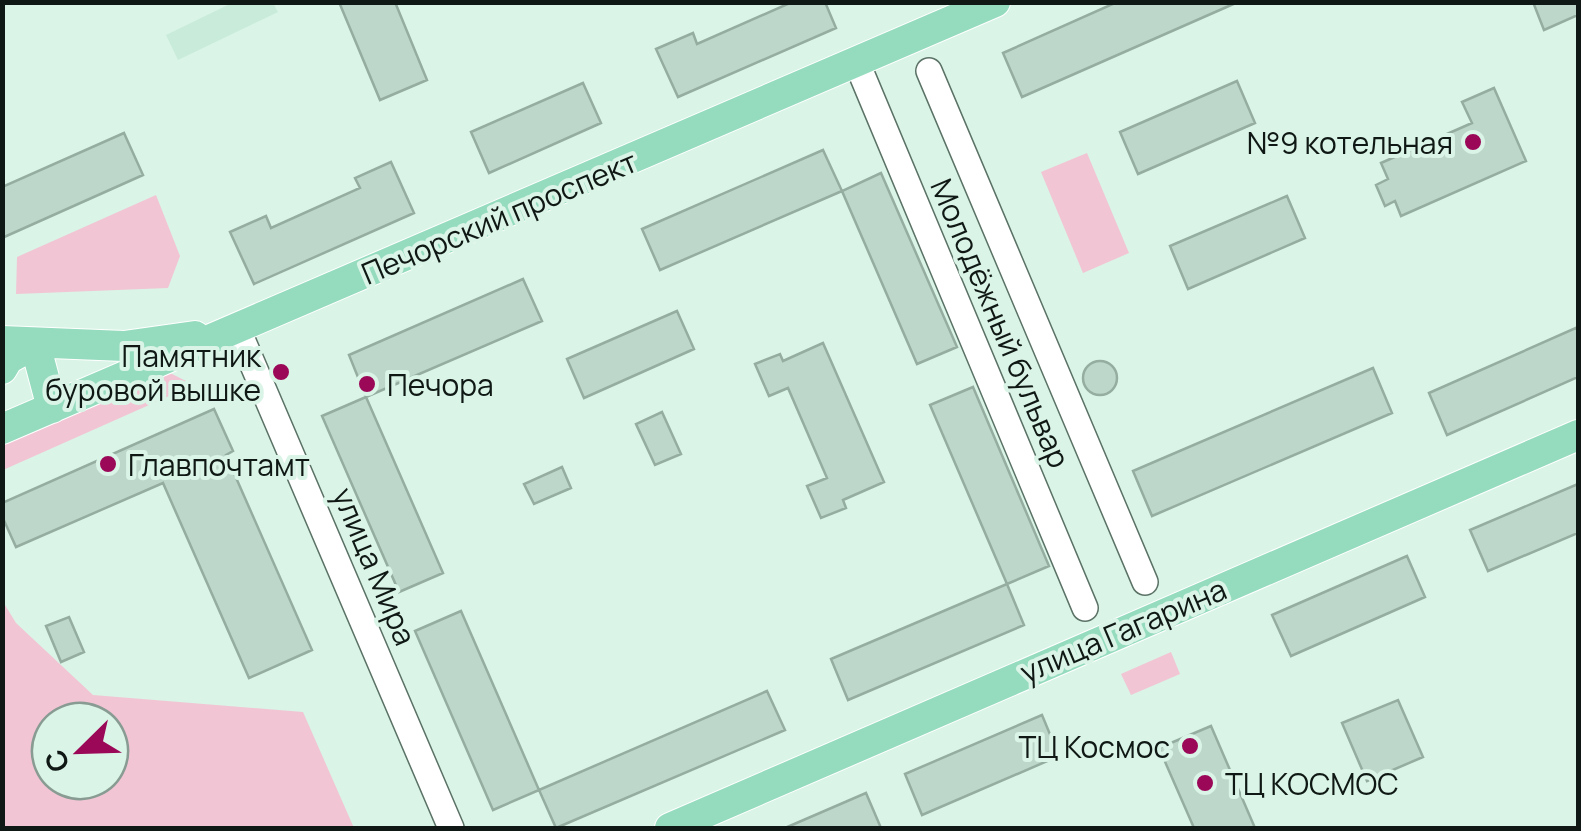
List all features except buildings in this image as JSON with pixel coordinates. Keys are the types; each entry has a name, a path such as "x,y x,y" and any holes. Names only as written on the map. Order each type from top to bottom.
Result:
{"main road":[{"name":"Печорский проспект","path":"2,428 995,2"},
{"path":"3,360 34,344 124,346 238,330"},
{"path":"34,344 52,408"},
{"path":"3,360 44,378 101,387"},
{"name":"улица Гагарина","path":"670,828 1578,435"}],"street":[{"name":"Молодёжный бульвар","path":"856,63 1086,608"},
{"path":"929,71 1145,582"},
{"name":"улица Мира","path":"238,330 451,828"}],"shaded area":[{"path":"234,2 273,3 278,12 178,60 166,35"},
{"path":"1087,153 1129,253 1083,273 1041,172"},
{"path":"156,195 180,256 168,288 16,294 17,257"},
{"path":"168,372 194,385 3,470 2,444"},
{"path":"2,600 16,623 93,695 303,712 354,828 3,828"},
{"path":"1171,652 1180,674 1131,695 1121,674"}],"place":[{"name":"№9 котельная","path":"1473,142"},
{"name":"Памятник буровой вышке","path":"281,372"},
{"name":"Печора","path":"367,384"},
{"name":"Главпочтамт","path":"108,464"},
{"name":"ТЦ Космос","path":"1190,746"},
{"name":"ТЦ КОСМОС","path":"1205,783"}]}
